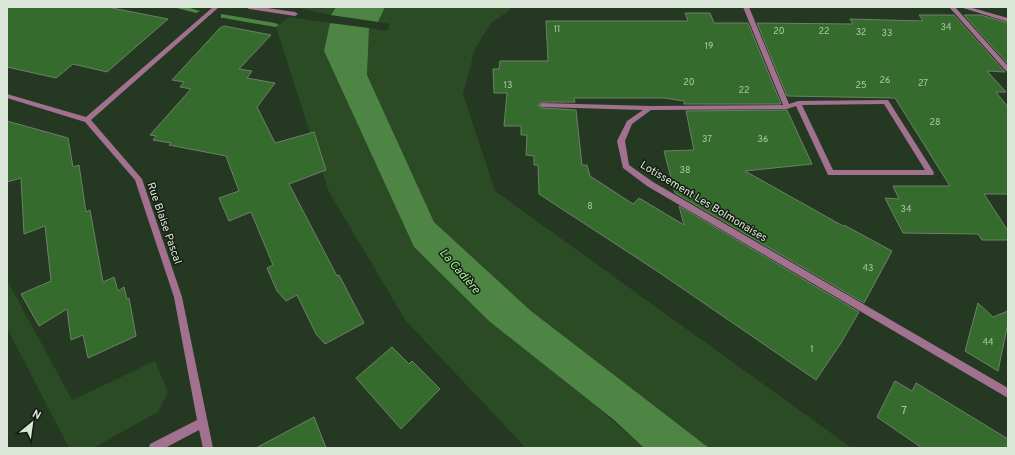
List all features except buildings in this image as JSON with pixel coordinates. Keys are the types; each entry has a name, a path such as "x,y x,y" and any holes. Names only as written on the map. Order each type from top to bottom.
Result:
{"street":[{"path":"7,96 87,120 216,7"},
{"path":"249,7 295,14"},
{"path":"746,7 787,107"},
{"path":"952,7 1008,70"},
{"path":"963,7 1008,20"},
{"path":"542,105 650,108 787,107 798,103 886,102 930,173 831,173 798,103"},
{"name":"Lotissement Les Bolmonaises","path":"650,108 629,123 621,141 626,166 650,184 1008,393"},
{"name":"Rue Blaise Pascal","path":"87,120 138,179 178,296 208,448"},
{"path":"154,448 203,422"}],"shaded area":[{"path":"303,7 336,7 331,15 302,9"},
{"path":"385,7 510,7 510,10 490,24 475,49 463,94 495,191 852,448 709,448 531,311 434,222 367,75 369,28 387,31 390,24 378,22"},
{"path":"289,17 330,23 324,51 414,247 644,448 526,448 406,321 329,192 276,27"},
{"path":"7,280 72,400 155,361 168,392 158,412 93,448 69,448 7,328"}],"water":[{"path":"336,7 385,7 378,22 331,15"},
{"name":"La Cadière","path":"330,23 369,28 367,75 434,222 531,311 709,448 644,448 614,420 489,321 414,247 324,51"}],"waterway":[{"path":"177,7 196,11"},
{"path":"224,16 275,25"}]}
